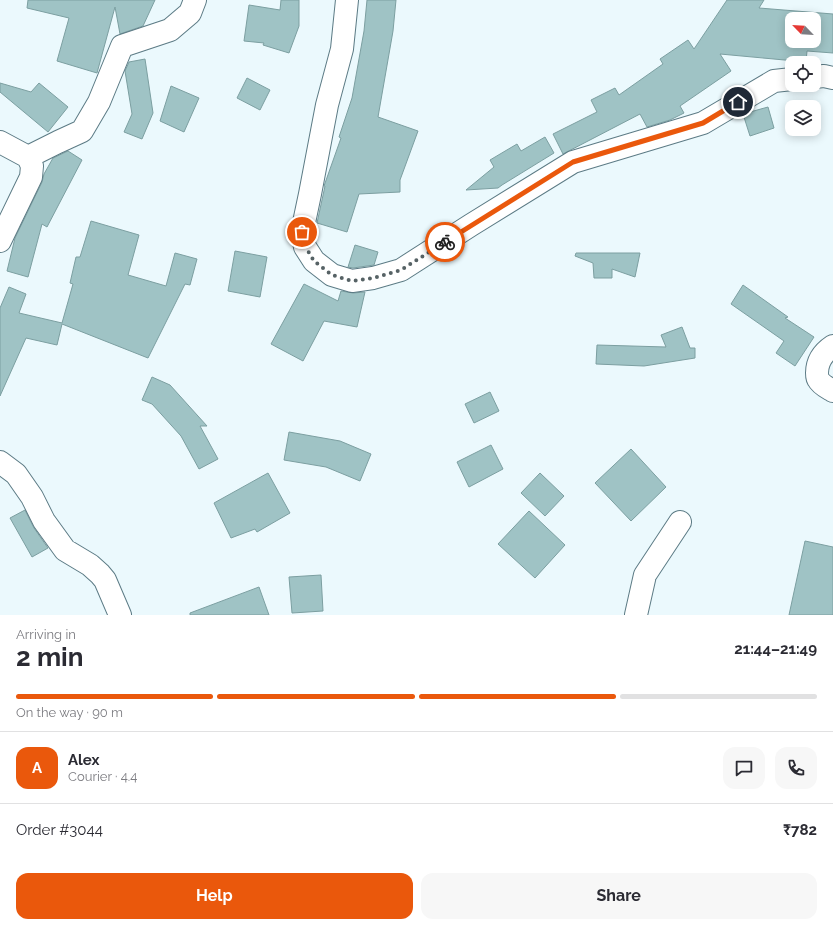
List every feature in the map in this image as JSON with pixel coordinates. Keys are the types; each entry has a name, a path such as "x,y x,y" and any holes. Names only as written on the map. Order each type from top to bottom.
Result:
{"street":[{"path":"28,157 82,131 99,102 122,46 170,30 190,13 195,0"},
{"path":"347,0 342,49 327,104 302,232 305,246 314,261 332,275 352,281 373,278 401,270 573,162 703,123 774,81 785,80"},
{"path":"821,76 833,78"},
{"path":"0,142 28,157 32,166 31,177 0,241"},
{"path":"833,346 826,350 821,356 817,368 817,378 824,386 833,391"},
{"path":"0,462 16,474 32,497 44,520 65,550 90,564 105,580 120,615"},
{"path":"636,615 645,575 680,522"}],"building":[{"path":"28,0 155,0 143,26 120,34 115,7 97,73 57,61 69,18 27,8"},
{"path":"281,0 299,0 299,26 289,53 263,45 264,43 244,41 249,5 280,10"},
{"path":"367,0 396,0 393,31 378,117 418,131 400,180 400,192 359,194 347,232 317,223 324,186 341,138 339,137 352,98 364,31"},
{"path":"727,0 764,0 759,8 808,12 785,12 785,48 821,48 821,13 833,14 833,53 807,51 807,56 785,56 785,60 720,54 731,71 680,106 684,113 670,120 647,127 640,114 563,154 553,134 597,112 591,100 615,88 619,95 663,64 660,59 688,40 694,49"},
{"path":"145,59 153,113 142,139 124,132 132,114 125,71 129,62"},
{"path":"247,78 270,90 260,110 237,98"},
{"path":"0,83 31,92 39,83 68,107 48,132 0,92"},
{"path":"171,86 199,98 184,132 160,121"},
{"path":"768,107 774,128 750,136 743,114"},
{"path":"545,137 554,153 498,188 466,190 494,167 490,160 517,144 521,151"},
{"path":"68,151 82,160 47,227 42,224 28,277 7,271 15,238 42,182 44,174 53,158"},
{"path":"91,221 139,235 128,275 166,286 175,253 197,259 190,285 185,284 148,358 62,324 57,345 26,338 0,396 0,308 9,287 26,294 19,313 62,323 73,284 70,283 76,257 80,257"},
{"path":"355,245 378,252 374,265 353,268 348,267"},
{"path":"235,251 267,257 260,297 228,291"},
{"path":"576,253 640,253 635,277 612,269 612,278 594,278 593,263 575,256"},
{"path":"304,284 338,301 341,291 353,293 365,292 357,327 324,321 303,361 271,344"},
{"path":"743,285 788,317 785,318 814,337 795,366 776,353 784,341 731,304"},
{"path":"682,327 690,348 695,348 695,358 644,366 596,364 597,345 666,347 661,335"},
{"path":"152,377 170,385 207,426 200,426 218,459 199,469 181,436 152,404 142,400"},
{"path":"490,392 499,411 474,423 465,404"},
{"path":"289,432 340,441 371,454 360,481 326,467 284,460"},
{"path":"491,445 503,469 469,487 457,462"},
{"path":"631,449 666,487 631,521 595,483"},
{"path":"268,473 290,513 257,532 255,529 231,538 214,503"},
{"path":"540,473 564,496 545,516 521,493"},
{"path":"25,510 34,528 48,548 32,557 10,518"},
{"path":"529,511 565,545 535,578 498,544"},
{"path":"805,541 833,547 833,615 789,615"},
{"path":"321,575 323,611 292,613 289,577"},
{"path":"259,587 269,615 190,615 190,613"}],"way so far":[{"path":"302,232 305,246 314,261 332,275 352,281 373,278 401,270 445,242"}],"route":[{"path":"445,242 573,162 703,123 738,102"}]}
